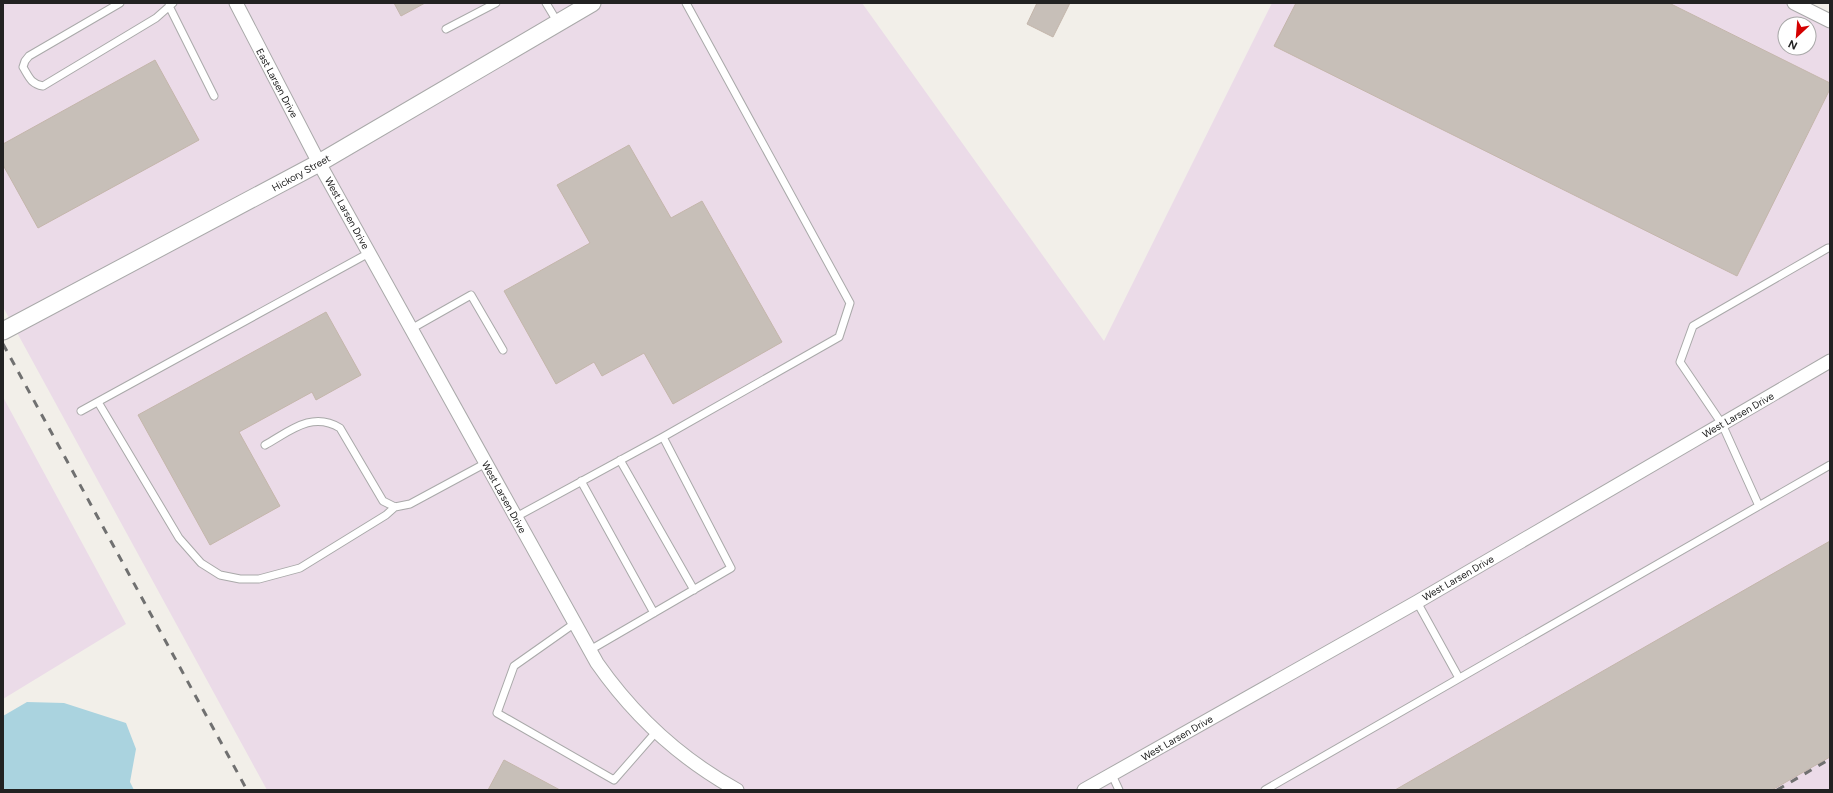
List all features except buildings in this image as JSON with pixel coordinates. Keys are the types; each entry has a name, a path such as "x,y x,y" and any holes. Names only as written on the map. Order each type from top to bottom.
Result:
{"street":[{"name":"East Larsen Drive","path":"236,3 319,163"},
{"name":"Hickory Street","path":"3,331 319,163 592,3"},
{"path":"1794,3 1830,21"},
{"name":"West Larsen Drive","path":"319,163 590,650 617,690 656,732 689,759 737,790"},
{"name":"West Larsen Drive","path":"1084,790 1417,602 1830,361"}],"lane":[{"path":"120,3 29,56 24,61 23,67 31,81 36,85 44,86 156,18 171,5 214,96"},
{"path":"446,30 496,3"},
{"path":"546,3 558,23"},
{"path":"516,517 839,337 850,303 686,3"},
{"path":"1759,506 1722,424 1680,362 1693,326 1830,248"},
{"path":"81,411 369,253"},
{"path":"411,329 471,295 503,350"},
{"path":"98,402 179,538 201,563 220,575 240,579 259,579 300,568 386,516 395,507 410,504 486,463"},
{"path":"265,445 306,422 330,422 340,428 383,501 395,507"},
{"path":"590,650 731,568 662,437"},
{"path":"620,460 694,590"},
{"path":"1265,790 1830,464"},
{"path":"581,481 654,613"},
{"path":"1417,602 1459,678"},
{"path":"575,623 514,666 497,713 614,780 656,732"},
{"path":"1112,775 1120,790"}],"shaded area":[{"path":"3,3 862,3 1104,341 1272,3 1794,3 1830,21 1830,790 267,790 3,307"},
{"path":"3,397 126,624 3,699"}],"water":[{"path":"27,702 64,703 126,723 136,749 130,782 134,790 3,790 3,716"}],"railway":[{"path":"3,344 247,790"},
{"path":"1777,790 1830,759"}]}
